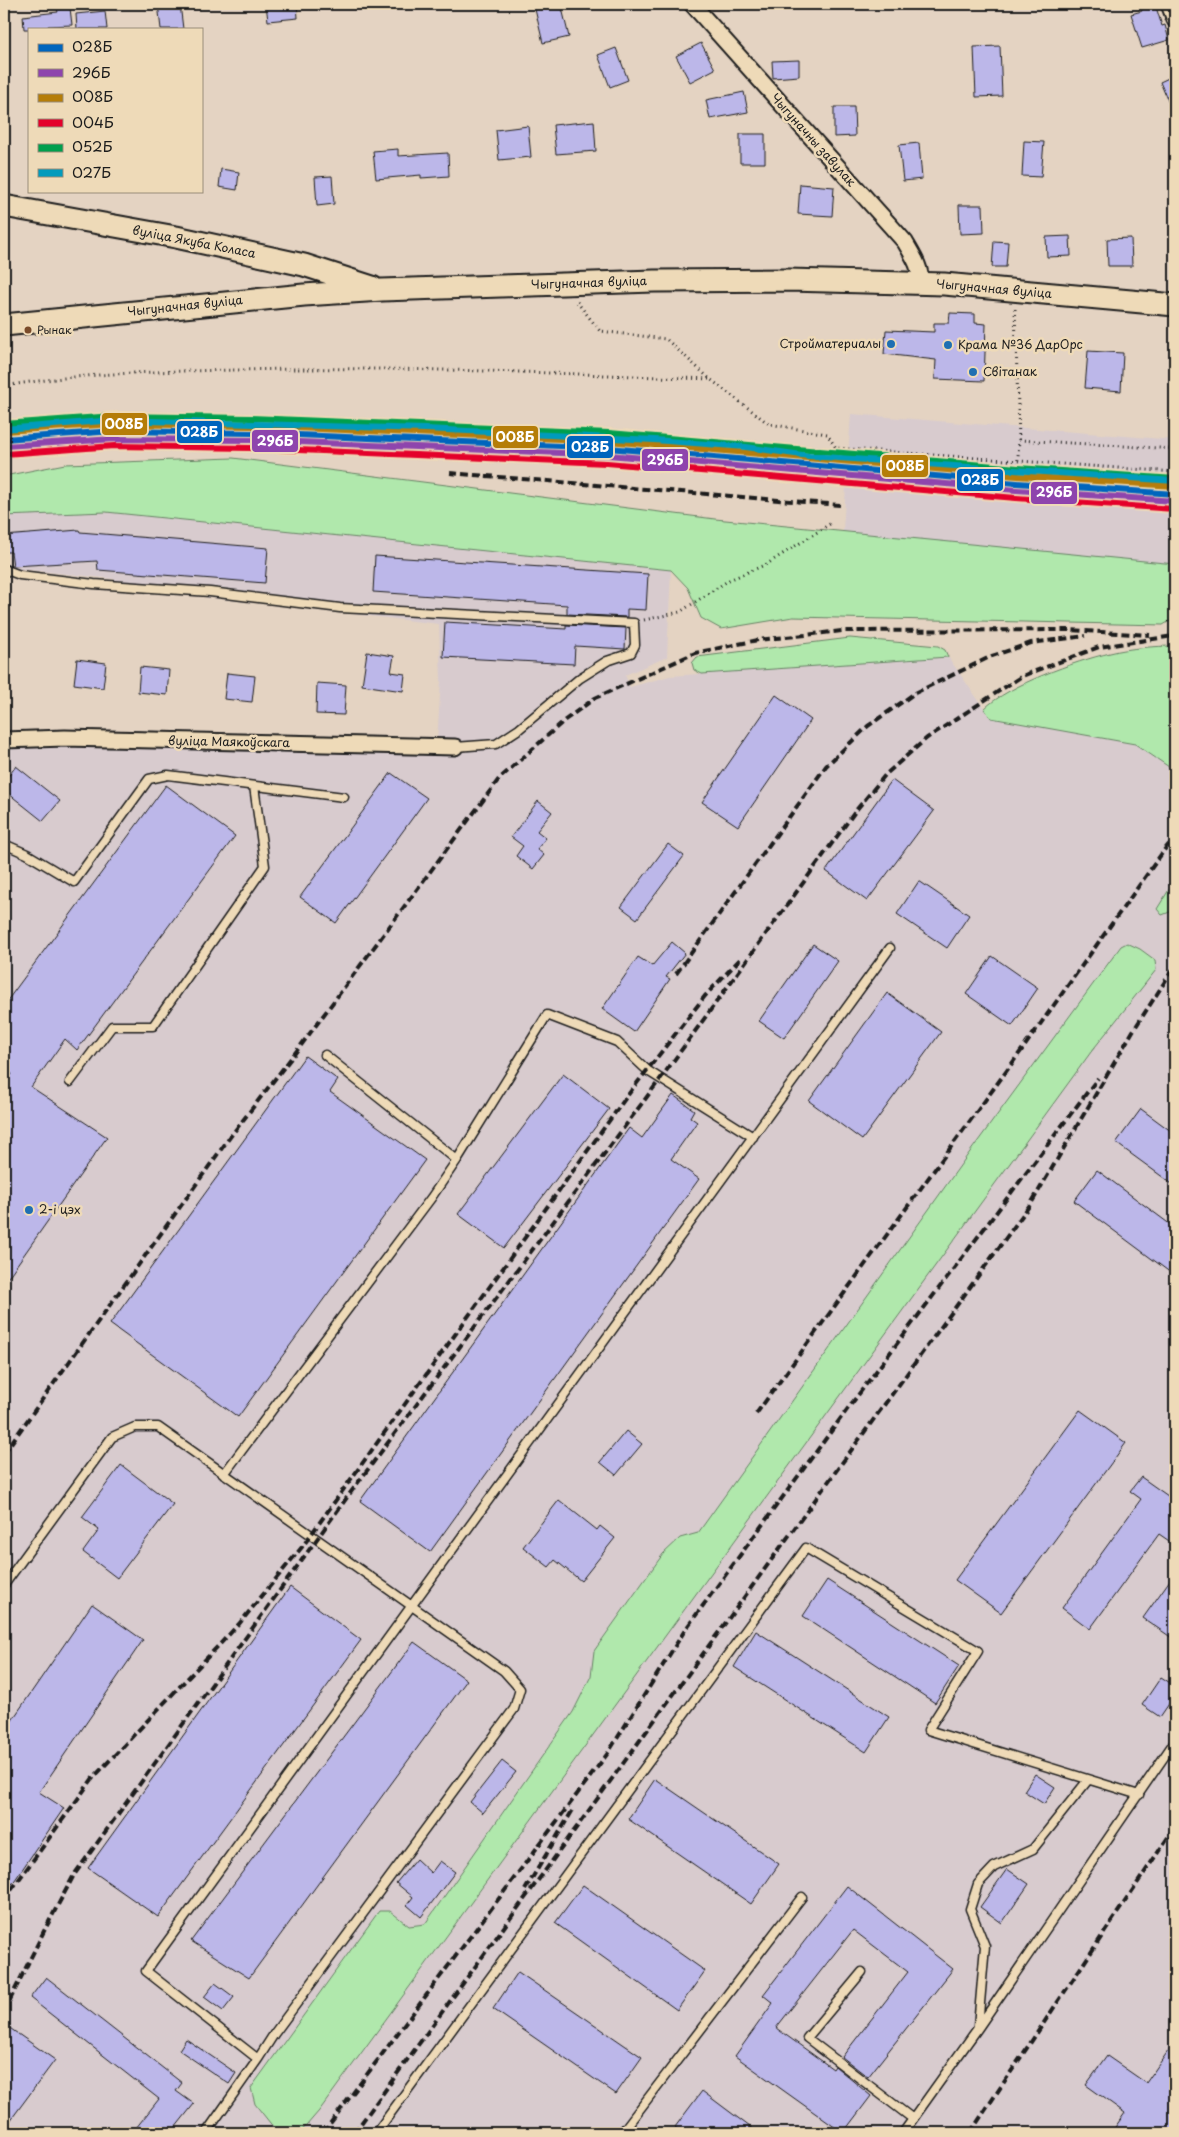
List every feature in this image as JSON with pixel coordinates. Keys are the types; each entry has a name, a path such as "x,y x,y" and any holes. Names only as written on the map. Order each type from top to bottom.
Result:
{"street":[{"name":"Чыгуначны завулак","path":"692,4 905,242 918,265 921,274 921,284"},
{"path":"1169,4 1175,20"},
{"name":"вуліца Якуба Коласа","path":"4,206 176,238 304,265 382,290"},
{"path":"304,265 304,295"},
{"name":"Чыгуначная вуліца","path":"4,325 304,295 382,290 654,281 788,280 944,284 1175,305"},
{"name":"вуліца Маякоўскага","path":"4,740 65,738 455,747"}],"lane":[{"path":"4,569 20,575 94,584 210,592 340,608 634,623 635,645 631,653 607,661 580,678 519,729 496,744 455,747"},
{"path":"4,844 28,854 74,882 149,779 168,775 344,797"},
{"path":"70,1082 112,1026 153,1026 265,866 254,786"},
{"path":"258,2059 146,1971 890,948"},
{"path":"224,1474 425,1206 547,1015 617,1042 648,1071 753,1137"},
{"path":"325,1055 456,1160"},
{"path":"4,1585 112,1437 135,1427 158,1427 504,1671 520,1689 514,1709 274,2034 206,2133"},
{"path":"376,2133 806,1548 978,1651 928,1730 1139,1795"},
{"path":"903,2133 978,2028 1175,1741"},
{"path":"978,2028 985,1946 970,1909 978,1884 994,1867 1033,1850 1088,1780"},
{"path":"626,2133 623,2131 802,1897"},
{"path":"862,1972 807,2038 913,2119"}],"path":[{"path":"576,301 600,331 666,339 710,379 769,424 827,434 836,448 1175,472"},
{"path":"1015,305 1019,440 1016,490"},
{"path":"4,386 37,381 182,371 318,368 710,379"},
{"path":"1019,440 1175,449"},
{"path":"866,479 1175,502"},
{"path":"634,623 680,612 729,580 767,564 833,522"}],"shaded area":[{"path":"851,414 1175,440 1175,570 842,544"},
{"path":"106,512 671,570 667,657 625,675 630,687 670,676 948,657 991,718 1135,744 1175,771 1175,2133 4,2133 4,745 30,742 440,756 437,742 441,680 439,624 161,592 115,591 114,579 11,568 8,554 4,554 4,516"}],"green space":[{"path":"233,458 715,519 1175,564 1175,618 1163,625 793,617 721,629 701,618 688,588 671,570 106,512 4,516 4,476 65,464"},
{"path":"850,638 938,646 945,650 948,657 702,674 694,670 692,663 697,657"},
{"path":"1175,646 1175,771 1135,744 991,718 984,709 1009,691 1025,683 1079,662 1126,650"},
{"path":"1175,880 1175,910 1162,915 1157,909"},
{"path":"1127,943 1140,949 1155,960 1156,970 1091,1052 319,2111 300,2133 278,2133 255,2104 251,2088 379,1911 390,1911 409,1926 425,1924 573,1712 591,1676 594,1651 663,1554 680,1538 698,1533 967,1156 1121,946"}],"building":[{"path":"158,4 180,4 183,28 161,28"},
{"path":"266,4 297,4 298,18 268,21"},
{"path":"561,4 569,37 543,43 534,5"},
{"path":"1140,4 1155,4 1162,26 1165,25 1169,40 1142,48 1131,14 1142,11"},
{"path":"70,8 72,25 24,29 23,16 58,12 57,9"},
{"path":"105,11 107,28 77,28 76,14"},
{"path":"701,43 715,69 690,82 676,56"},
{"path":"1000,46 1002,96 976,97 974,47"},
{"path":"616,48 628,80 610,87 598,55"},
{"path":"799,60 799,76 773,78 772,61"},
{"path":"1175,75 1175,117 1160,82"},
{"path":"744,92 748,112 710,119 706,100"},
{"path":"834,107 854,107 855,136 834,137"},
{"path":"594,121 596,151 556,154 553,125"},
{"path":"528,126 531,157 499,160 496,130"},
{"path":"740,134 765,134 765,163 740,163"},
{"path":"1024,141 1044,142 1041,177 1022,176"},
{"path":"919,143 922,179 903,181 899,145"},
{"path":"398,149 398,156 448,153 449,176 421,178 421,175 376,179 373,151"},
{"path":"221,169 239,172 237,190 219,187"},
{"path":"332,176 334,204 317,206 315,177"},
{"path":"800,184 834,187 832,216 798,214"},
{"path":"959,205 983,205 984,233 960,234"},
{"path":"1070,236 1071,256 1047,257 1046,237"},
{"path":"1131,238 1132,266 1108,266 1107,239"},
{"path":"994,241 1008,242 1006,267 992,267"},
{"name":"Крама №36 ДарОрс","path":"950,313 975,314 975,323 986,324 984,381 935,379 936,360 884,354 886,330 934,332 934,323 949,323"},
{"path":"1088,351 1123,353 1121,391 1085,388"},
{"path":"79,530 80,532 268,548 265,583 98,570 97,561 13,566 11,552 4,552 4,536"},
{"path":"375,556 648,574 646,610 627,609 627,617 567,614 567,605 373,592"},
{"path":"445,622 566,629 566,625 626,628 625,649 575,646 574,664 443,657"},
{"path":"367,652 394,656 391,672 405,674 403,691 362,685"},
{"path":"77,659 106,663 103,688 74,684"},
{"path":"140,667 169,670 167,695 138,692"},
{"path":"227,673 255,676 252,702 224,699"},
{"path":"317,683 346,685 344,715 316,714"},
{"path":"776,695 811,720 738,826 702,802"},
{"path":"16,766 60,801 43,821 4,790 4,782"},
{"path":"391,773 427,798 336,923 300,897"},
{"path":"892,780 934,811 867,901 826,871"},
{"path":"166,785 235,836 77,1050 65,1039 31,1087 107,1137 4,1283 4,1085 12,1074 4,1068 4,1005"},
{"path":"538,801 552,812 537,831 546,838 537,849 544,855 533,869 516,856 523,846 511,837"},
{"path":"668,844 684,856 637,919 621,907"},
{"path":"919,881 969,915 947,948 897,914"},
{"path":"672,942 685,953 666,977 670,979 634,1032 602,1009 638,957 652,966"},
{"path":"813,944 838,961 784,1038 759,1021"},
{"path":"992,956 1038,988 1012,1026 966,994"},
{"path":"887,993 941,1032 862,1140 809,1101"},
{"path":"305,1056 338,1080 330,1092 425,1160 238,1417 110,1324"},
{"path":"563,1074 609,1109 504,1248 458,1214"},
{"path":"673,1095 694,1110 690,1117 697,1122 671,1159 699,1179 430,1552 360,1501 629,1128 642,1138"},
{"path":"1141,1109 1175,1134 1175,1186 1116,1143"},
{"path":"1097,1170 1175,1228 1175,1276 1074,1201"},
{"path":"1080,1410 1126,1443 1001,1613 955,1580"},
{"path":"626,1431 642,1444 616,1475 600,1462"},
{"path":"121,1465 173,1504 117,1578 83,1552 99,1530 82,1517"},
{"path":"1141,1477 1175,1501 1175,1545 1159,1534 1090,1629 1062,1608 1141,1499 1130,1491"},
{"path":"559,1500 597,1530 600,1526 615,1538 581,1581 555,1560 549,1567 523,1547"},
{"path":"1175,1573 1175,1640 1143,1618"},
{"path":"827,1580 959,1666 935,1703 803,1616"},
{"path":"290,1587 361,1640 158,1917 88,1868"},
{"path":"92,1604 143,1640 39,1792 64,1808 4,1896 4,1732"},
{"path":"756,1631 889,1717 866,1752 734,1667"},
{"path":"414,1642 467,1680 249,1978 191,1941"},
{"path":"1161,1677 1175,1686 1175,1695 1160,1717 1142,1705"},
{"path":"502,1761 516,1772 483,1813 470,1802"},
{"path":"1035,1774 1055,1787 1044,1804 1024,1791"},
{"path":"655,1779 779,1864 751,1904 628,1819"},
{"path":"416,1859 431,1873 440,1861 455,1872 421,1917 407,1905 413,1897 396,1883"},
{"path":"1007,1869 1029,1884 1002,1923 980,1907"},
{"path":"583,1885 705,1971 677,2010 555,1923"},
{"path":"847,1886 953,1969 868,2077 842,2057 908,1972 853,1930 776,2028 833,2069 835,2066 871,2096 843,2133 735,2056 773,2003 763,1995"},
{"path":"518,1972 642,2057 616,2094 493,2009"},
{"path":"46,1977 182,2083 176,2091 194,2104 171,2133 132,2133 159,2099 30,1998"},
{"path":"215,1983 234,1997 223,2011 204,1997"},
{"path":"4,2024 55,2060 4,2129"},
{"path":"186,2039 236,2073 229,2084 179,2050"},
{"path":"1175,2041 1175,2126 1170,2133 1111,2133 1125,2113 1086,2085 1107,2056 1146,2083"},
{"path":"702,2091 758,2133 683,2133 675,2127"}],"railway":[{"path":"4,456 67,445 164,441 376,449 568,460"},
{"path":"450,473 840,505"},
{"path":"4,1453 230,1137 302,1044 499,779 565,720 595,698 695,653 758,640 842,631 1069,630 1150,635"},
{"path":"676,974 826,766 868,726 915,693 992,656 1031,643 1085,636"},
{"path":"4,2012 74,1875 348,1496 661,1078 857,809 886,774 927,738 1022,676 1099,647 1174,636"},
{"path":"756,1414 1175,837"},
{"path":"4,1900 93,1778 239,1624 302,1547 627,1096 705,996 741,958"},
{"path":"354,2133 1032,1202 1133,1031 1175,966"},
{"path":"323,2133 608,1753 685,1630 849,1407 1098,1078"},
{"path":"525,1890 574,1808"},
{"path":"970,2133 1175,1827"}],"transit line":[{"name":"052Б","path":"4,424 114,416 251,418 609,433 1018,468 1175,479"},
{"name":"027Б","path":"4,429 115,420 425,429 654,440 746,447 809,456 1175,481"},
{"name":"008Б","path":"4,431 114,424 251,426 608,441 1018,476 1175,486"},
{"name":"028Б","path":"4,439 114,431 251,433 608,448 1017,483 1175,494"},
{"name":"296Б","path":"5,446 114,439 251,440 608,455 1016,490 1174,501"},
{"name":"004Б","path":"5,454 114,446 251,448 607,463 1016,498 1174,509"}],"place":[{"name":"Рынак","path":"28,330"},
{"name":"Стройматериалы","path":"891,344"},
{"name":"Крама №36 ДарОрс","path":"948,345"},
{"name":"Світанак","path":"973,372"},
{"name":"2-і цэх","path":"29,1210"}]}
